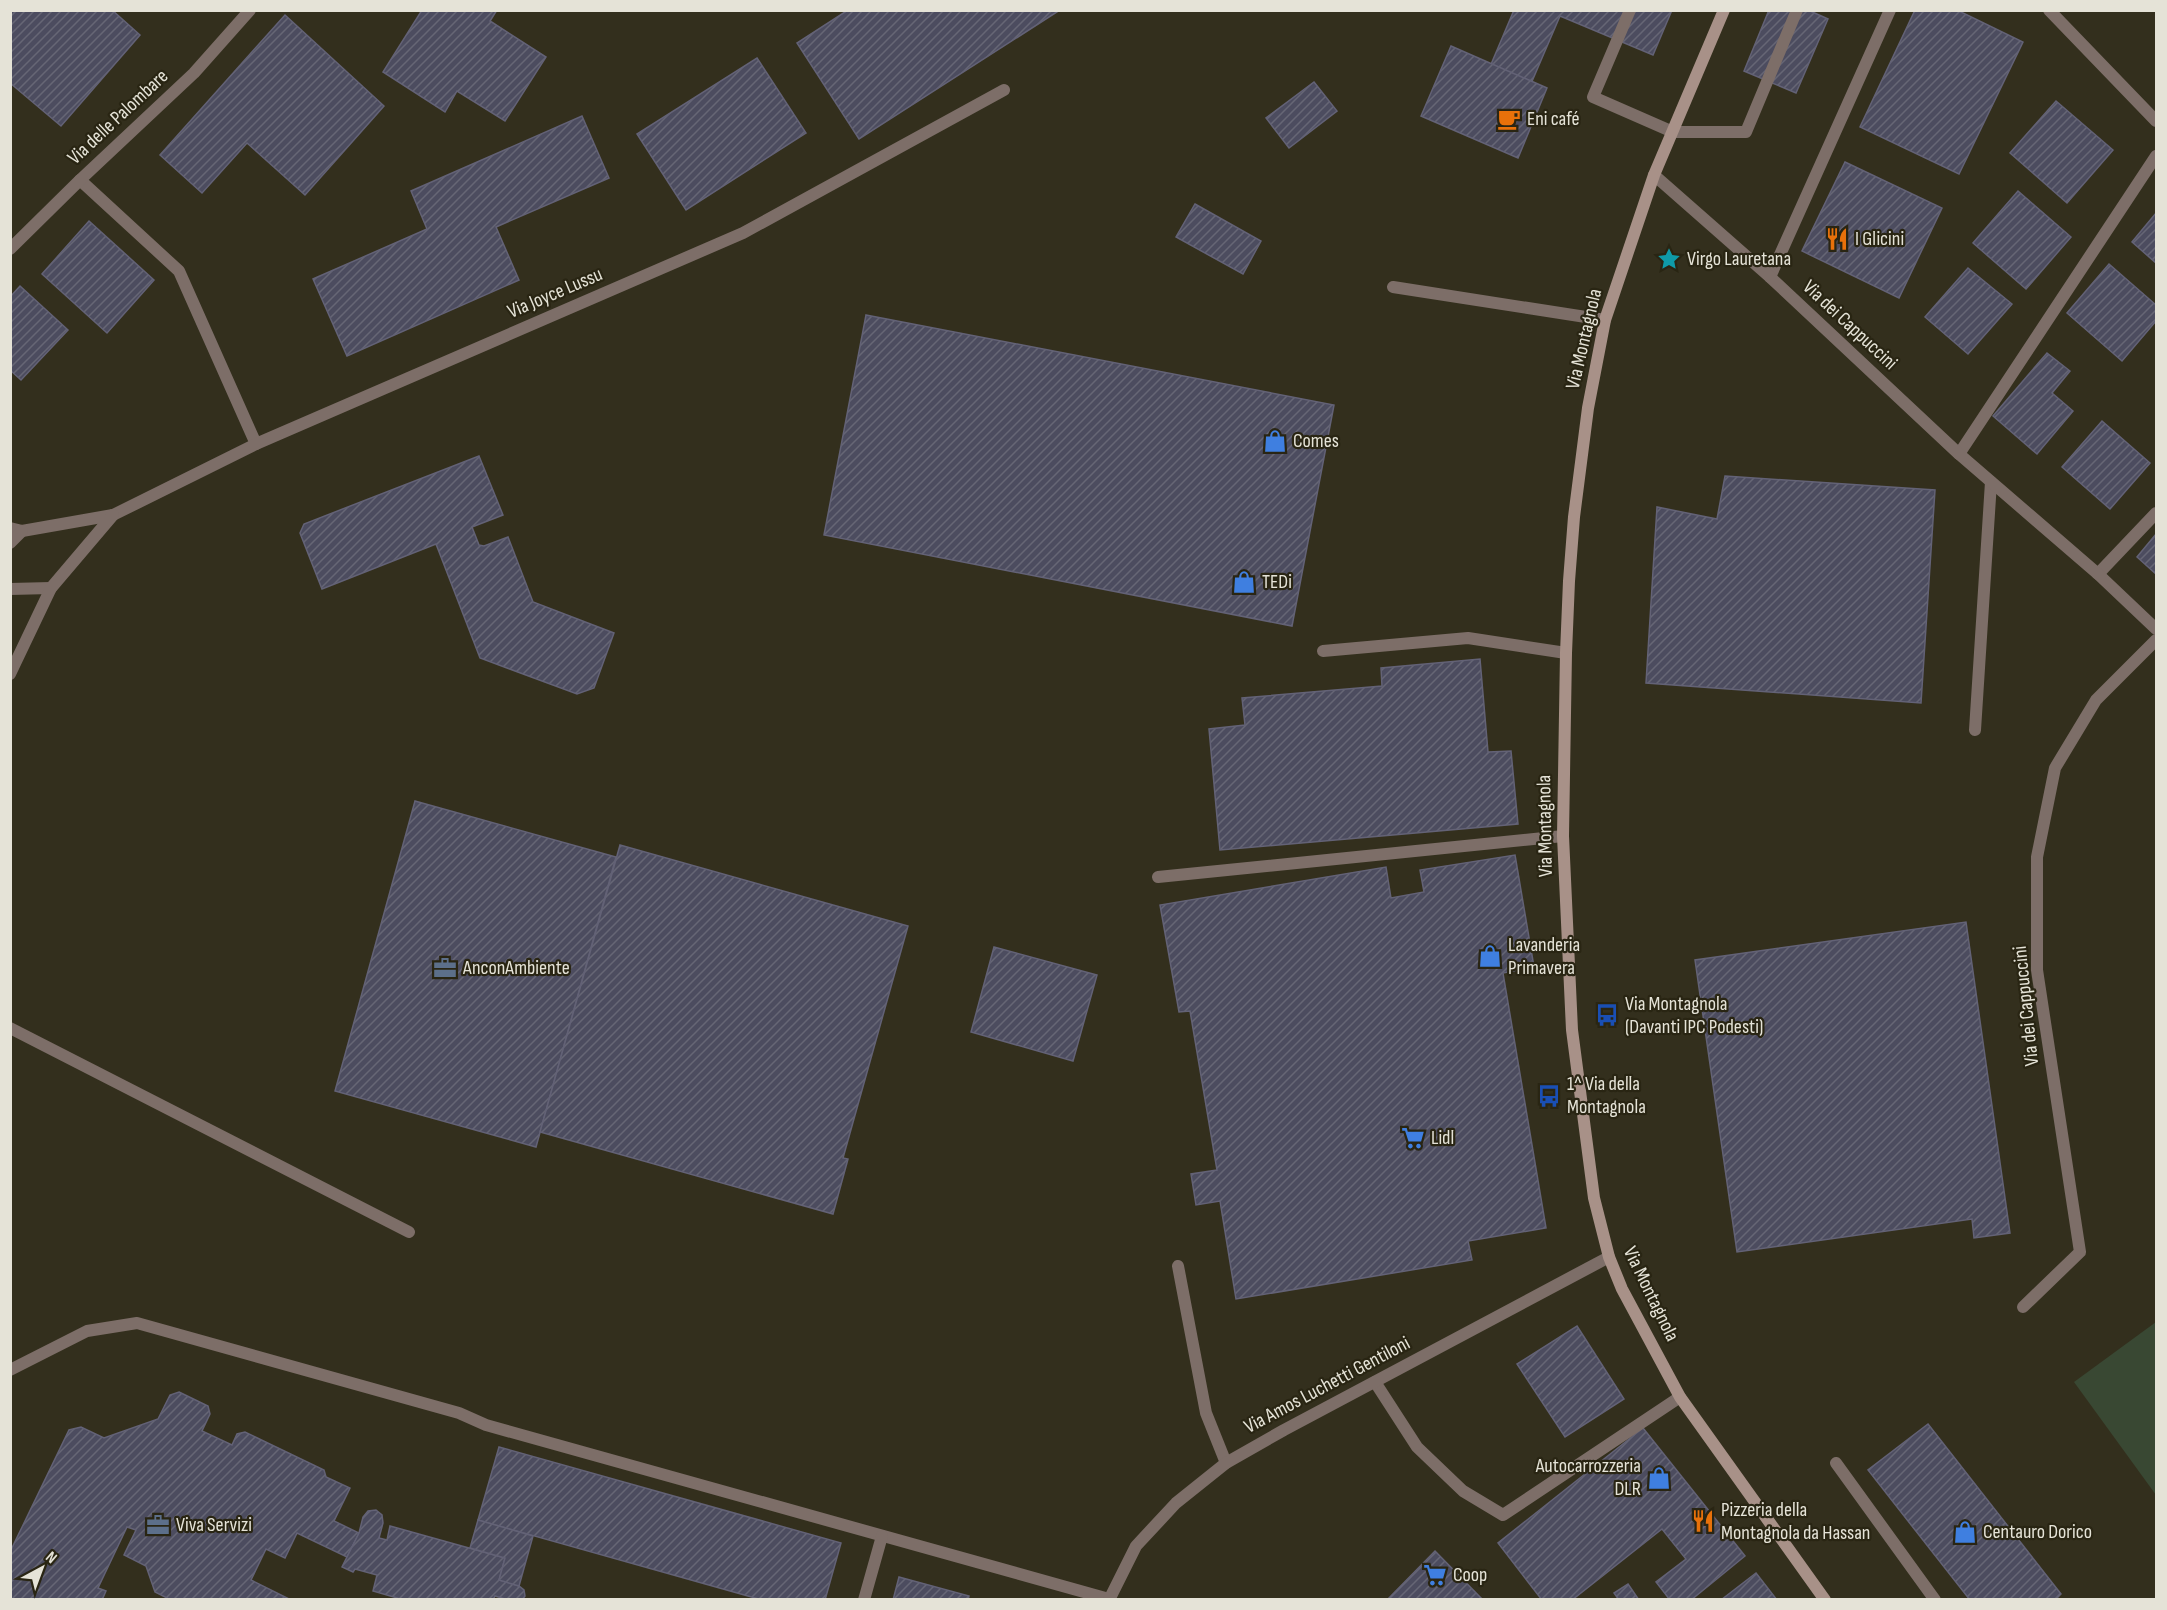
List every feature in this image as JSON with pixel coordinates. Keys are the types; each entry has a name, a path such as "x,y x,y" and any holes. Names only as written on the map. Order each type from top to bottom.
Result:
{"main road":[{"name":"Via Montagnola","path":"1724,10 1654,175 1605,320 1588,408 1574,517 1566,653 1563,836 1572,1030 1594,1197 1609,1257 1623,1289 1680,1396 1825,1599"}],"street":[{"name":"Via delle Palombare","path":"10,249 194,73 250,10"},
{"path":"1630,10 1593,97 1672,132 1746,132 1797,10"},
{"path":"1770,277 1890,10"},
{"path":"2049,10 2157,121"},
{"name":"Via Joyce Lussu","path":"10,543 16,529 114,515 256,444 743,233 1004,90"},
{"path":"1959,454 2157,156"},
{"name":"Via dei Cappuccini","path":"1654,175 1770,277 1959,454 2098,574 2157,629"},
{"path":"80,180 179,271 256,444"},
{"path":"1393,287 1605,320"},
{"path":"1975,730 1991,482"},
{"path":"2098,574 2157,513"},
{"name":"Via Joyce Lussu","path":"10,674 51,588 114,515"},
{"path":"10,589 51,588"},
{"path":"1323,651 1468,638 1566,653"},
{"name":"Via dei Cappuccini","path":"2024,1307 2080,1252 2037,970 2037,857 2055,768 2096,700 2157,640"},
{"path":"1158,877 1563,836"},
{"path":"10,1028 409,1232"},
{"name":"Via Amos Luchetti Gentiloni","path":"1109,1599 1136,1546 1176,1503 1226,1463 1609,1257"},
{"path":"1178,1266 1206,1413 1226,1463"},
{"path":"10,1370 87,1331 137,1323 459,1413 486,1425 1109,1599"},
{"path":"1375,1382 1417,1447 1463,1491 1503,1515 1680,1396"},
{"path":"1836,1463 1935,1599"},
{"path":"864,1599 882,1536"}],"green space":[{"path":"2156,1322 2156,1495 2074,1382"}],"building":[{"path":"10,10 112,10 140,35 61,126 10,83"},
{"path":"422,10 497,10 490,21 546,57 505,121 457,91 445,112 383,72"},
{"path":"848,10 1060,10 859,139 797,43"},
{"path":"1514,10 1672,10 1653,55 1560,16 1530,86 1489,69"},
{"path":"1769,10 1808,10 1828,19 1796,93 1744,71"},
{"path":"1915,10 1957,10 2023,42 1959,174 1860,127"},
{"path":"285,15 384,106 305,195 247,143 202,193 160,155"},
{"path":"1451,46 1547,88 1518,158 1421,116"},
{"path":"757,58 806,133 686,210 637,134"},
{"path":"1314,82 1337,111 1289,148 1266,118"},
{"path":"2056,101 2113,150 2067,203 2010,153"},
{"path":"582,116 609,178 496,227 519,280 347,356 313,279 427,229 411,191"},
{"path":"1845,162 1942,208 1899,298 1802,251"},
{"path":"2018,191 2071,237 2026,289 1973,243"},
{"path":"1195,204 1261,241 1243,274 1176,237"},
{"path":"2156,213 2156,263 2132,242"},
{"path":"89,221 154,280 107,333 42,274"},
{"path":"2109,264 2156,305 2156,321 2122,361 2067,313"},
{"path":"1968,268 2012,304 1968,354 1925,317"},
{"path":"20,286 68,330 21,380 10,370 10,297"},
{"path":"866,315 1334,405 1292,626 824,535"},
{"path":"2047,353 2070,371 2052,393 2073,411 2037,454 1993,416"},
{"path":"2102,421 2150,463 2110,509 2062,467"},
{"path":"479,456 503,515 472,527 479,545 484,546 508,537 533,602 614,633 594,688 577,694 480,658 436,544 322,589 300,533 304,524"},
{"path":"1725,476 1935,490 1921,703 1646,683 1657,507 1717,519"},
{"path":"2156,534 2156,574 2137,557"},
{"path":"1480,659 1488,752 1511,751 1518,824 1220,850 1209,729 1245,725 1242,698 1382,686 1381,668"},
{"path":"415,801 616,857 536,1147 335,1091"},
{"path":"620,845 908,926 843,1158 848,1159 833,1214 540,1132"},
{"path":"1515,855 1534,967 1503,973 1546,1228 1468,1241 1472,1260 1236,1299 1220,1201 1196,1205 1191,1174 1217,1170 1190,1011 1179,1012 1160,905 1386,867 1391,898 1424,892 1420,870"},
{"path":"1966,922 2010,1233 1974,1238 1972,1219 1737,1252 1695,960"},
{"path":"994,947 1097,975 1073,1061 971,1032"},
{"path":"1577,1326 1624,1399 1565,1437 1517,1364"},
{"path":"179,1392 208,1406 210,1414 202,1431 232,1445 237,1434 245,1432 324,1470 326,1477 350,1488 334,1521 359,1533 347,1557 297,1533 285,1558 266,1549 251,1580 291,1600 171,1600 155,1592 146,1566 124,1555 136,1530 127,1527 98,1588 106,1591 102,1600 10,1600 10,1552 69,1430 81,1427 104,1438 158,1419 170,1395"},
{"name":"Centauro Dorico","path":"1928,1424 2061,1594 2055,1600 1970,1600 1868,1470"},
{"path":"1643,1428 1745,1556 1691,1600 1670,1600 1656,1582 1686,1559 1662,1529 1572,1600 1542,1600 1498,1543"},
{"path":"499,1447 841,1543 825,1600 762,1600 478,1520"},
{"path":"376,1510 382,1515 383,1523 379,1538 387,1540 390,1526 505,1558 499,1580 519,1586 524,1590 525,1596 522,1600 508,1600 495,1596 493,1600 404,1600 373,1591 377,1575 355,1569 353,1572 342,1567 359,1533 363,1517 368,1511"},
{"path":"478,1520 533,1536 519,1586 499,1580 505,1558 470,1548"},
{"name":"Coop","path":"1435,1551 1483,1600 1387,1600"},
{"path":"1756,1573 1777,1600 1721,1600"},
{"path":"899,1577 969,1596 968,1600 893,1600"},
{"path":"1628,1584 1639,1600 1619,1600 1614,1593"}],"place":[{"name":"Eni café","path":"1509,119"},
{"name":"I Glicini","path":"1837,239"},
{"name":"Virgo Lauretana","path":"1669,259"},
{"name":"Comes","path":"1275,441"},
{"name":"TEDi","path":"1244,582"},
{"name":"Lavanderia Primavera","path":"1490,956"},
{"name":"AnconAmbiente","path":"445,968"},
{"name":"Via Montagnola (Davanti IPC Podesti)","path":"1607,1015"},
{"name":"1^ Via della Montagnola","path":"1549,1096"},
{"name":"Lidl","path":"1413,1138"},
{"name":"Autocarrozzeria DLR","path":"1659,1478"},
{"name":"Pizzeria della Montagnola da Hassan","path":"1703,1521"},
{"name":"Viva Servizi","path":"158,1525"},
{"name":"Centauro Dorico","path":"1965,1532"},
{"name":"Coop","path":"1435,1575"}]}
